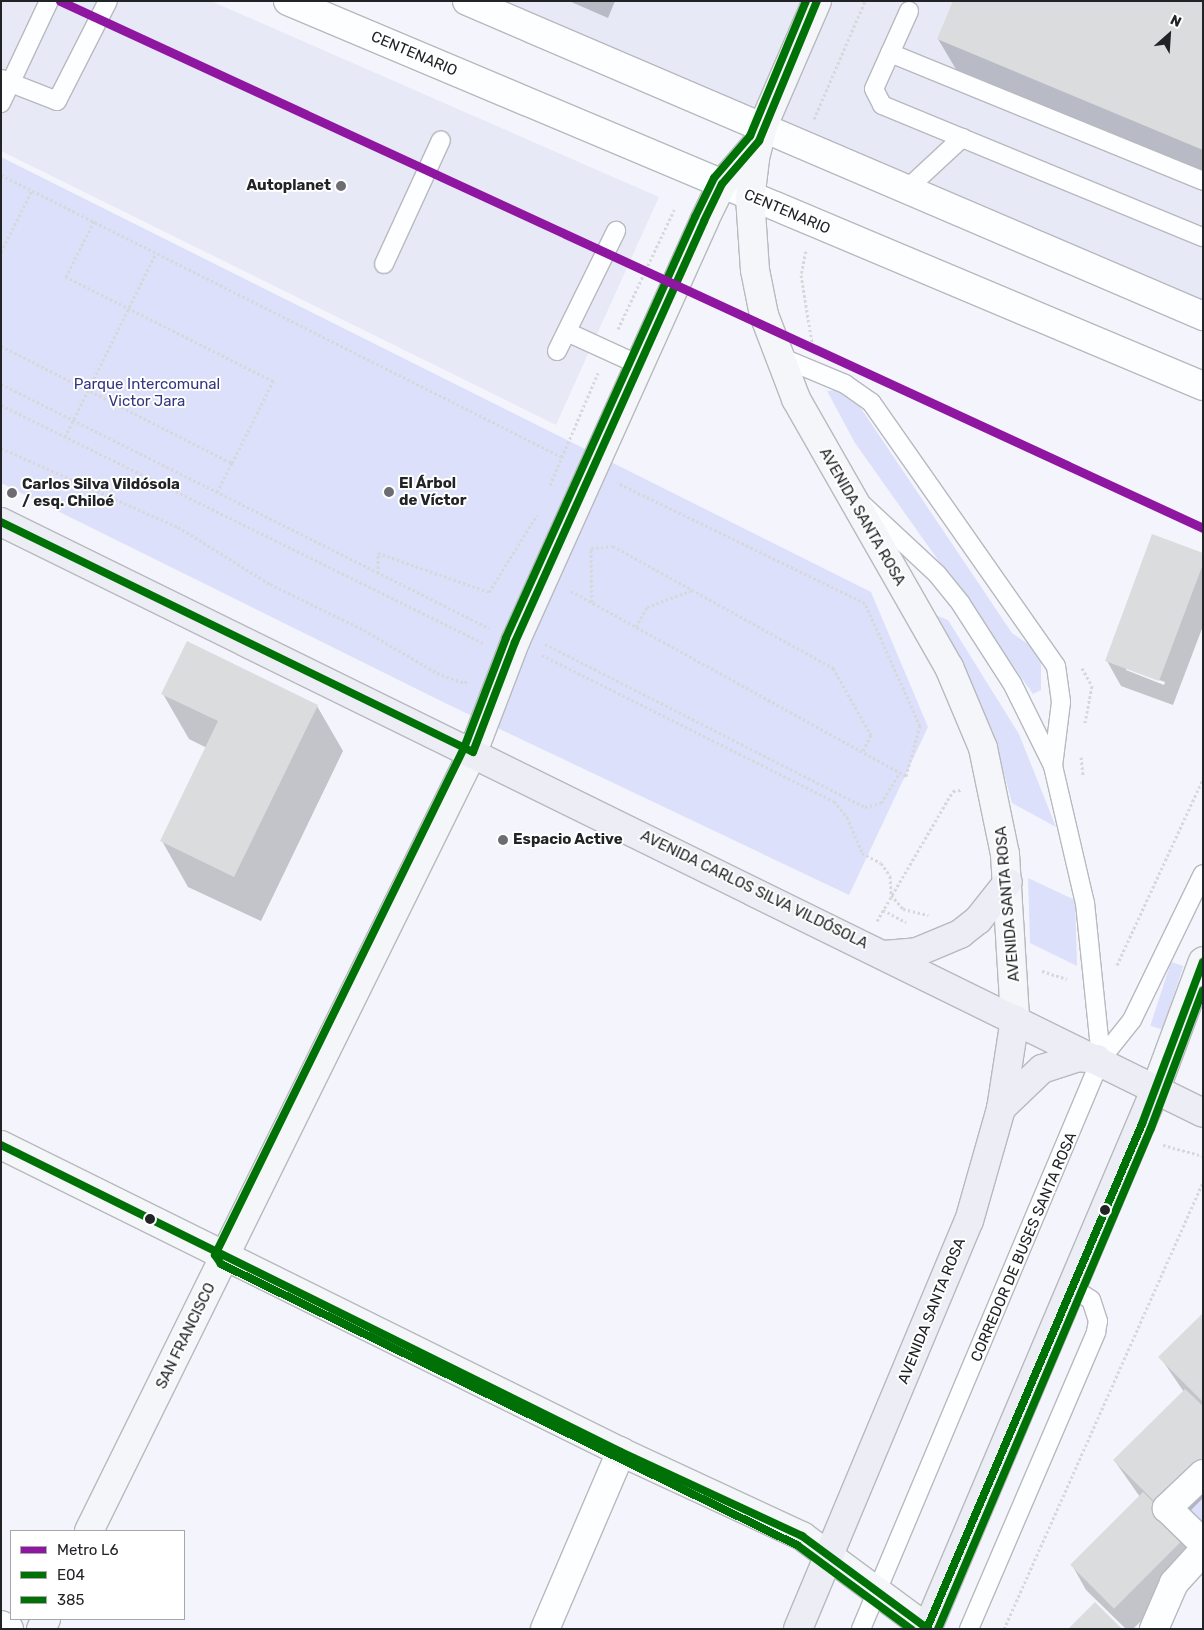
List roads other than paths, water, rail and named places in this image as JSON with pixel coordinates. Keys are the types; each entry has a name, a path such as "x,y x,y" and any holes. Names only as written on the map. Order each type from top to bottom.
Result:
{"main road":[{"name":"AVENIDA CARLOS SILVA VILDÓSOLA","path":"1,522 1015,1019 1101,1059 1203,1113"},
{"path":"872,949 917,952 960,934 984,914 1008,882"},
{"name":"AVENIDA SANTA ROSA","path":"798,1629 969,1221 1001,1109 1015,1019"},
{"path":"1001,1109 1042,1069 1078,1057 1101,1059"},
{"path":"927,1628 1156,1088"}],"street":[{"name":"CENTENARIO","path":"288,1 1203,386"},
{"path":"467,1 761,134 908,188 1203,316"},
{"name":"SAN FRANCISCO","path":"750,196 761,134 817,1"},
{"name":"SAN FRANCISCO","path":"89,1530 473,752 515,642 722,184 761,134"},
{"name":"AVENIDA SANTA ROSA","path":"750,196 755,270 778,356 847,492 948,667 969,709 994,785 1008,882 1015,1019"},
{"path":"1156,1088 1203,962"},
{"path":"1,1145 621,1452 802,1536 878,1589 927,1628"},
{"path":"545,1629 621,1452"},
{"path":"1203,1474 1167,1508 1203,1543"},
{"path":"1154,1629 1174,1582 1203,1551"},
{"path":"1,1625 9,1629"}],"lane":[{"path":"1,103 6,81 48,1"},
{"path":"6,81 57,101 108,1"},
{"path":"909,11 874,89 875,98 882,105 1203,237"},
{"path":"890,53 1203,181"},
{"path":"908,188 962,138"},
{"path":"384,264 441,140"},
{"path":"557,351 616,231"},
{"path":"567,332 639,365"},
{"path":"778,356 845,384 871,402 1056,666 1061,696 1053,766"},
{"path":"847,492 906,542 961,604 1012,683 1053,766 1084,903 1101,1059"},
{"name":"CORREDOR DE BUSES SANTA ROSA","path":"861,1629 1101,1059 1132,1020 1203,874"},
{"path":"969,1629 1096,1332 1098,1321 1091,1300 1072,1287"}],"metro line":[{"name":"L6","path":"60,1 1203,528"}],"place":[{"name":"Autoplanet","path":"341,186"},
{"name":"El Árbol de Víctor","path":"389,492"},
{"name":"Carlos Silva Vildósola / esq. Chiloé","path":"12,493"},
{"name":"Espacio Active","path":"503,840"}],"park label":[{"name":"Parque Intercomunal Victor Jara","path":"147,392"}]}
